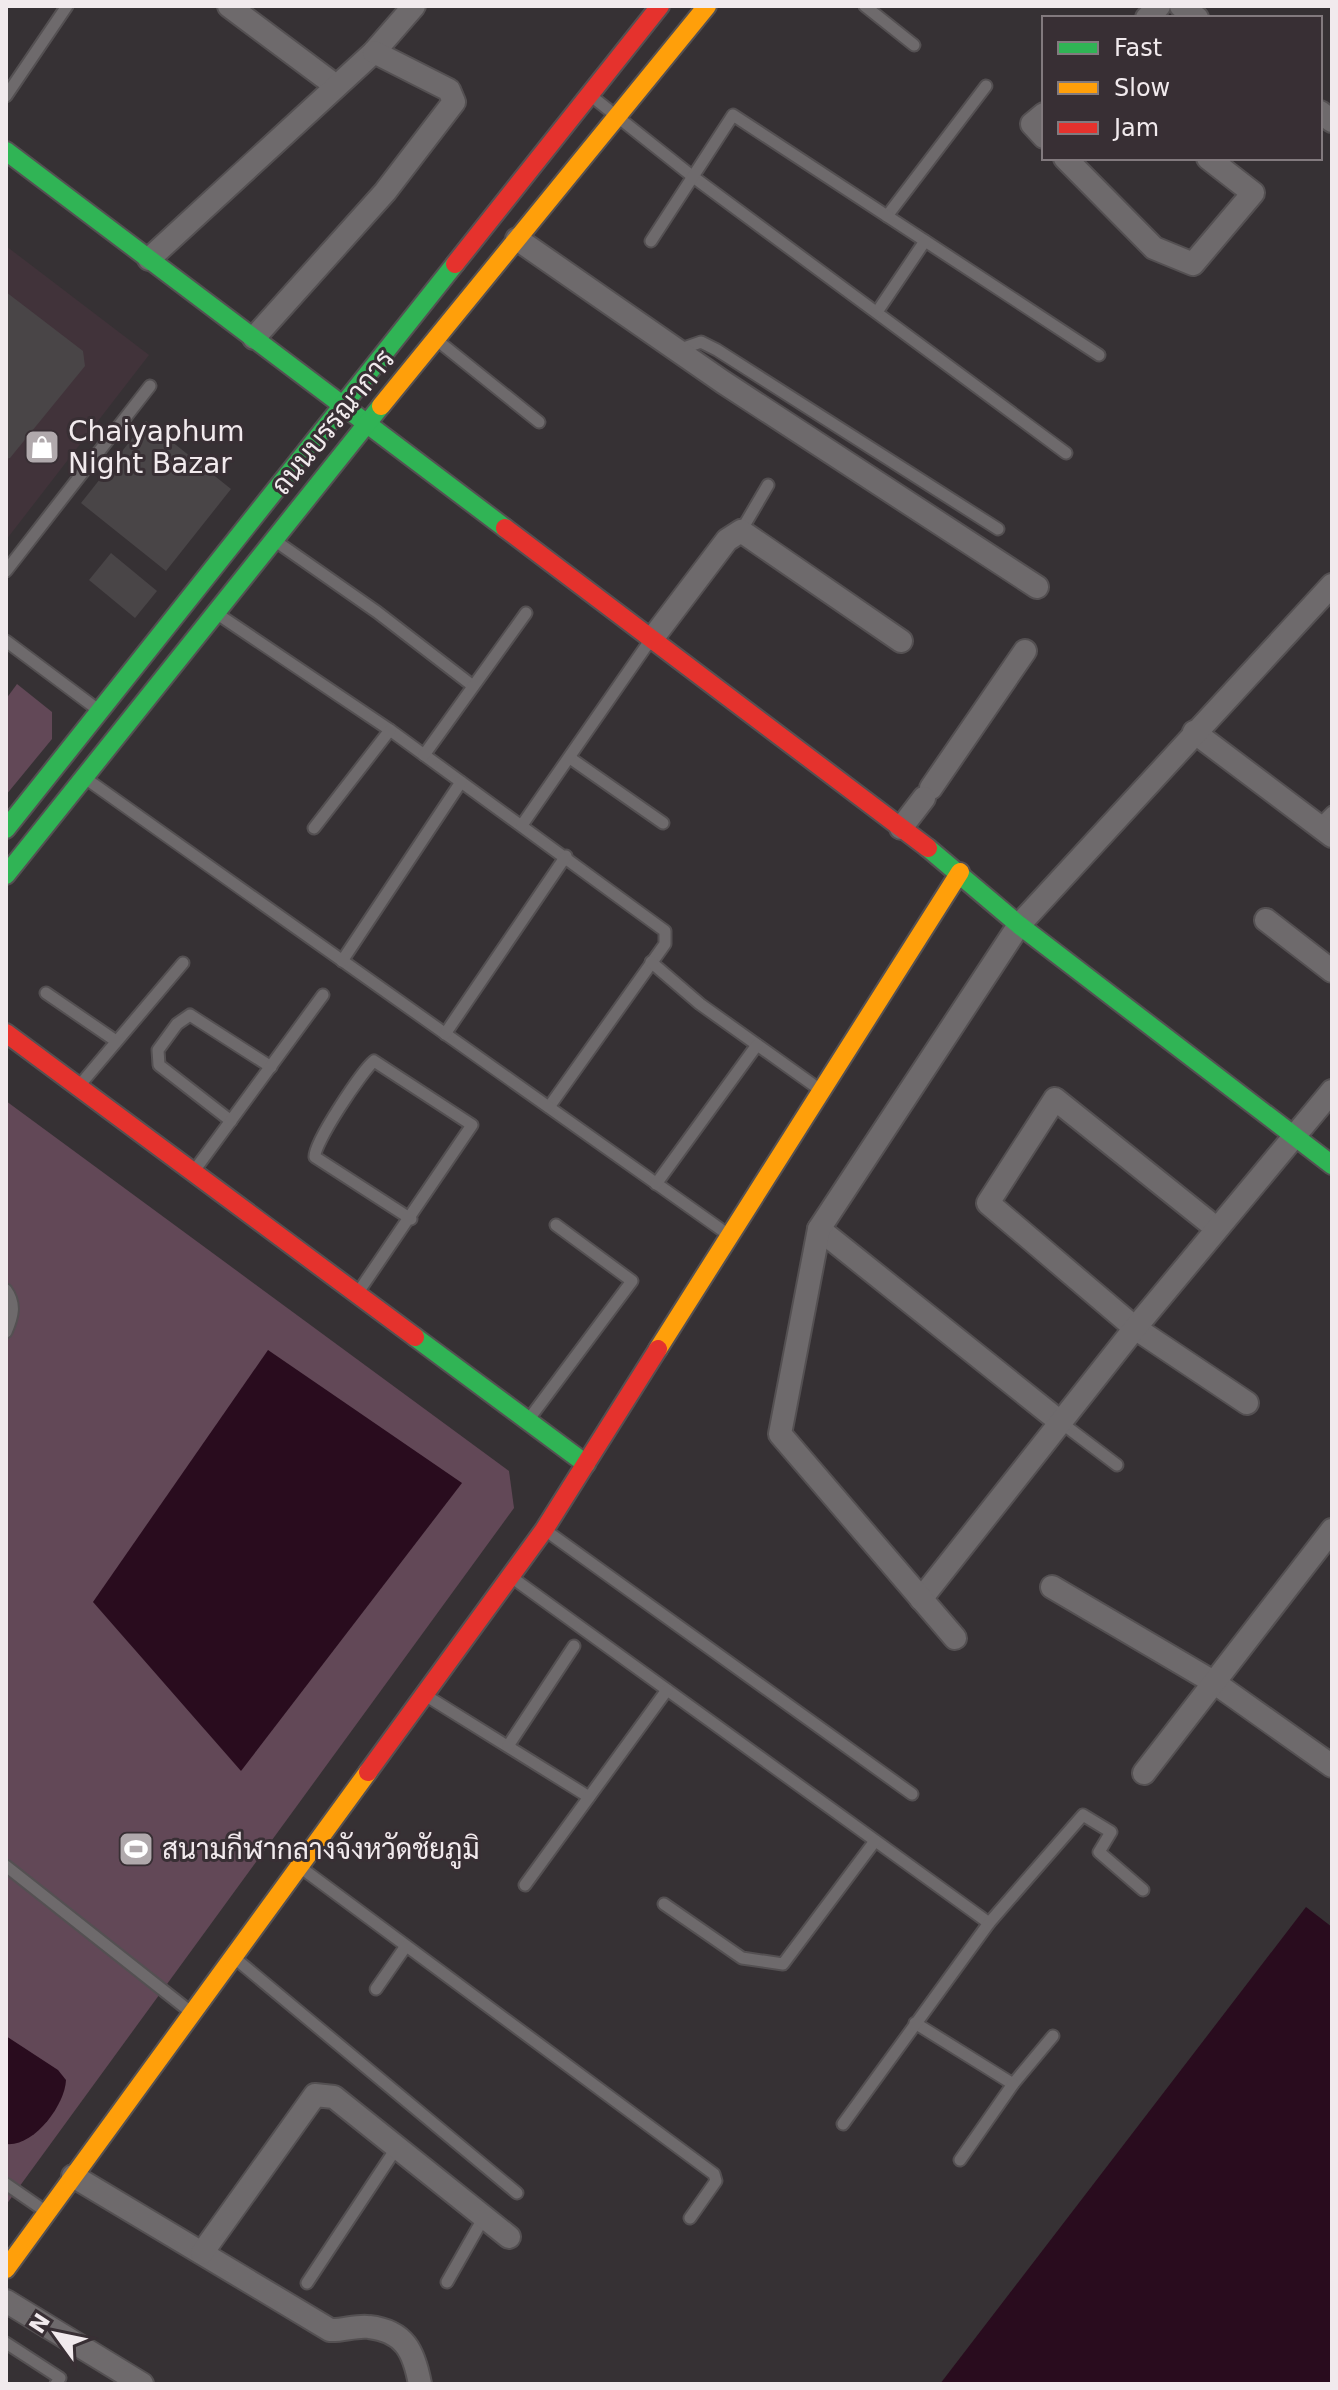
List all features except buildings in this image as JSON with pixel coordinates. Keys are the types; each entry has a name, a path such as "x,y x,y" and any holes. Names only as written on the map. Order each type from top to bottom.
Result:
{"street":[{"path":"229,6 336,86"},
{"path":"149,259 374,52 414,6"},
{"name":"ถนนบรรณาการ","path":"6,875 366,424 423,329 589,94 660,6"},
{"name":"ถนนบรรณาการ","path":"6,829 340,404 517,239 707,6"},
{"path":"254,338 385,192 454,102 449,90 374,52"},
{"path":"1042,116 1032,124 1042,135"},
{"path":"6,152 960,872 1019,925 1332,1165"},
{"path":"1067,160 1154,248 1193,264 1253,193 1211,160"},
{"path":"517,239 678,350 1037,587"},
{"path":"652,639 727,540 741,531 750,534 901,641"},
{"path":"955,1638 780,1434 819,1229 1019,925 1332,585"},
{"path":"901,828 1025,651"},
{"path":"1194,732 1328,824"},
{"path":"6,2269 544,1530 960,872"},
{"path":"1266,920 1332,971"},
{"path":"6,1033 586,1464"},
{"path":"921,1599 1059,1421 1332,1091"},
{"path":"1216,1228 1055,1099 988,1203 1135,1328 1247,1403"},
{"path":"819,1229 1059,1421"},
{"path":"1144,1773 1332,1530"},
{"path":"1052,1587 1215,1683 1332,1766"},
{"path":"202,2253 315,2095 334,2097 509,2237"},
{"path":"73,2176 330,2330 366,2326 394,2334 415,2354 420,2384"},
{"path":"6,2301 142,2384"}],"lane":[{"path":"6,96 67,6"},
{"path":"865,6 914,45"},
{"path":"887,216 986,86"},
{"path":"589,94 692,176 1066,453"},
{"path":"651,241 733,115 1099,355"},
{"path":"877,312 925,241"},
{"path":"423,329 539,422"},
{"path":"678,350 701,342 717,350 998,529"},
{"path":"6,571 150,386"},
{"path":"741,531 768,485"},
{"path":"274,540 377,612 473,686"},
{"path":"216,613 390,730 665,931 665,944 549,1107"},
{"path":"424,755 526,613"},
{"path":"522,825 652,639"},
{"path":"6,641 123,728"},
{"path":"314,828 390,730"},
{"path":"570,758 663,823"},
{"path":"84,777 730,1236"},
{"path":"342,961 461,782"},
{"path":"445,1034 566,856"},
{"path":"651,962 757,1045 822,1091"},
{"path":"79,1087 183,963"},
{"path":"46,993 116,1041"},
{"path":"194,1172 323,995"},
{"path":"231,1121 159,1065 156,1056 164,1041 183,1018 197,1016 271,1067"},
{"path":"656,1184 757,1045"},
{"path":"358,1293 411,1219 472,1125 374,1061 324,1135 314,1152 315,1157 411,1219"},
{"path":"529,1419 632,1281 556,1225"},
{"path":"6,1290 13,1302 13,1318 6,1332"},
{"path":"1059,1421 1117,1465"},
{"path":"544,1530 912,1794"},
{"path":"510,1576 989,1923"},
{"path":"508,1746 574,1646"},
{"path":"525,1885 667,1690"},
{"path":"424,1695 589,1797"},
{"path":"843,2124 989,1923 1083,1815 1111,1832 1099,1852 1143,1890"},
{"path":"664,1904 742,1958 783,1964 875,1841"},
{"path":"6,1866 192,2013"},
{"path":"299,1866 714,2174 716,2181 690,2218"},
{"path":"376,1989 406,1946"},
{"path":"233,1957 517,2193"},
{"path":"915,2023 1013,2084"},
{"path":"960,2160 1013,2084 1053,2036"},
{"path":"307,2283 397,2147"},
{"path":"6,2184 47,2213"},
{"path":"447,2282 484,2217"},
{"path":"6,2343 52,2369 60,2378 56,2384"}],"shaded area":[{"name":"Chaiyaphum Night Bazar","path":"6,246 149,355 6,540"},
{"path":"17,684 52,712 52,739 6,795 6,699"},
{"name":"สนามกีฬากลางจังหวัดชัยภูมิ","path":"6,1101 509,1471 514,1508 6,2205"},
{"path":"268,1350 462,1483 241,1771 93,1602"},
{"path":"1306,1907 1332,1927 1332,2384 940,2384"},
{"path":"6,2036 58,2070 66,2080 54,2112 37,2132 17,2143 6,2144"}],"traffic: fast":[{"path":"6,151 505,528"},
{"path":"6,829 455,264"},
{"path":"6,875 381,406"},
{"path":"928,848 1019,925 1332,1165"},
{"path":"415,1337 586,1464"}],"traffic: slow":[{"path":"381,406 707,6"},
{"path":"658,1349 960,872"},
{"path":"6,2269 368,1772"}],"traffic: jam":[{"path":"455,264 660,6"},
{"path":"505,528 928,848"},
{"path":"6,1033 415,1337"},
{"path":"368,1772 544,1530 658,1349"}],"place":[{"name":"Chaiyaphum Night Bazar","path":"42,447"},
{"name":"สนามกีฬากลางจังหวัดชัยภูมิ","path":"136,1849"}]}
